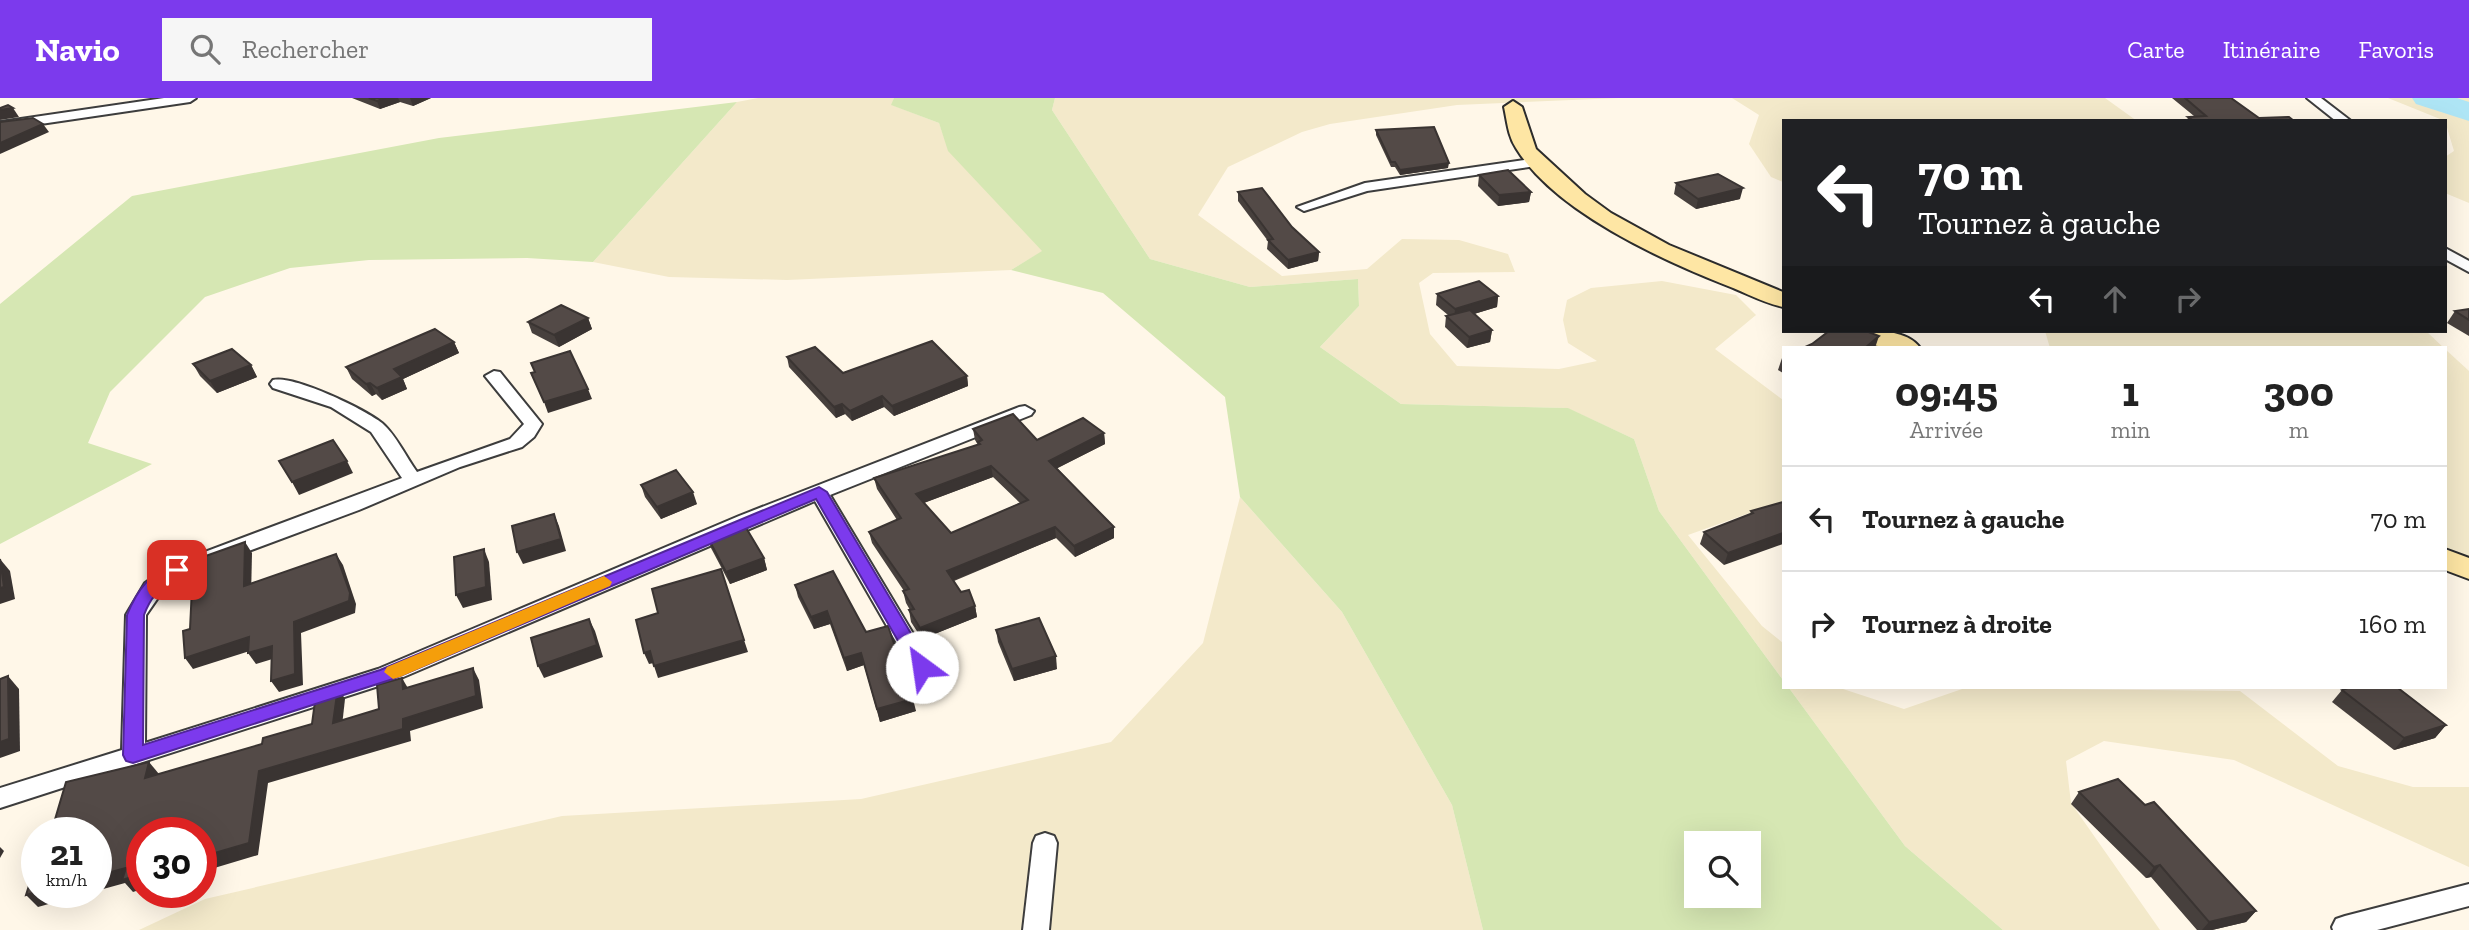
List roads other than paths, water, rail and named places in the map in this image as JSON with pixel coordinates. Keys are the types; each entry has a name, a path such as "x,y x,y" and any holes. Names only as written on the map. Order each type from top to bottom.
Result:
{"street":[{"path":"0,127 190,98"},
{"path":"2313,98 2343,119"},
{"path":"1513,103 1524,146 1562,185 1619,230 1683,260 1782,300"},
{"path":"1304,207 1366,187 1538,162"},
{"path":"2447,254 2469,267"},
{"path":"1868,333 1903,346"},
{"path":"133,755 136,615 143,596 153,584 177,570 516,443 528,433 533,424 494,376"},
{"path":"279,384 337,402 377,428 413,480"},
{"path":"0,798 386,675 819,492 1026,411"},
{"path":"819,492 922,667"},
{"path":"2447,560 2469,569"},
{"path":"1036,930 1045,843"},
{"path":"2345,927 2469,895"}],"waterway":[{"path":"2427,98 2469,112"}]}
